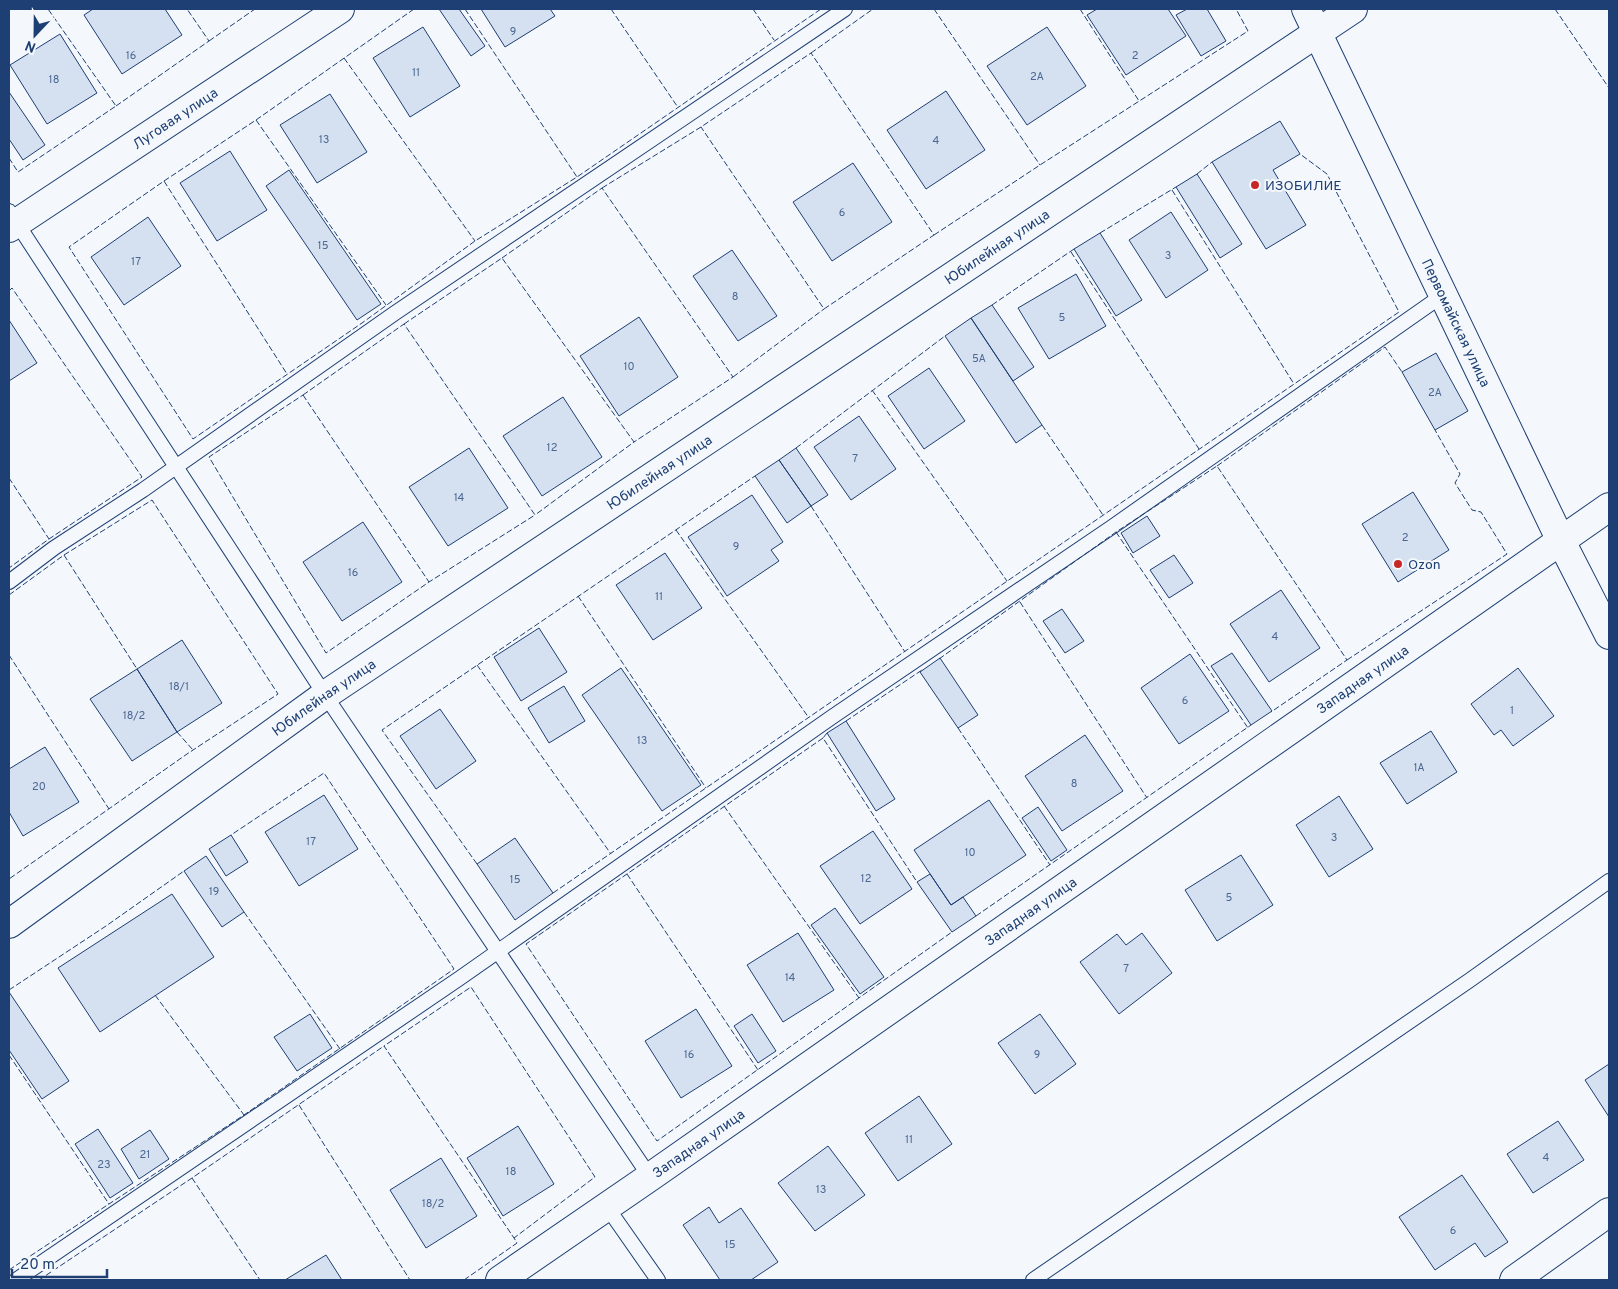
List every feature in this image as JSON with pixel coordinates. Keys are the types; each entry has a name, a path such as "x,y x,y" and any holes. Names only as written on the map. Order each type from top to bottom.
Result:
{"street":[{"name":"Луговая улица","path":"11,220 340,9"},
{"name":"Первомайская улица","path":"1306,9 1561,541 1609,635"},
{"name":"Юбилейная улица","path":"9,924 325,695 1353,9"},
{"name":"Западная улица","path":"500,1280 1609,507"},
{"path":"1514,1280 1609,1212"}],"lane":[{"path":"9,582 54,548 176,467 395,313 845,9"},
{"path":"11,220 325,695 650,1177"},
{"path":"16,1280 498,952 832,717 1112,527 1443,295"},
{"path":"1034,1280 1470,980 1609,881"},
{"path":"608,1206 658,1280"}],"building":[{"path":"93,9 165,9 182,35 122,74 84,15"},
{"path":"439,9 459,9 485,46 471,56"},
{"path":"481,9 550,9 555,16 505,47"},
{"path":"1097,9 1168,9 1186,36 1126,75 1087,15"},
{"path":"1187,9 1207,9 1226,41 1201,56 1176,15"},
{"path":"423,27 460,86 410,117 373,58"},
{"path":"1047,27 1086,86 1027,125 987,66"},
{"path":"60,34 97,93 47,124 10,65"},
{"path":"946,91 985,150 926,189 887,130"},
{"path":"9,92 45,145 23,160 9,139"},
{"path":"330,94 367,152 317,183 280,125"},
{"path":"1280,121 1300,154 1273,170 1306,225 1266,249 1212,162"},
{"path":"230,151 267,210 217,241 180,183"},
{"path":"853,163 892,222 832,261 793,202"},
{"path":"289,170 381,304 357,320 266,186"},
{"path":"1197,174 1242,244 1220,258 1176,187"},
{"path":"1171,212 1208,270 1166,298 1129,240"},
{"path":"148,217 181,266 124,305 91,257"},
{"path":"1100,233 1142,300 1116,316 1074,249"},
{"path":"732,250 777,316 738,341 693,276"},
{"path":"1076,274 1106,326 1049,359 1018,308"},
{"path":"992,305 1034,367 1013,381 971,318"},
{"path":"639,317 678,377 619,416 580,356"},
{"path":"971,318 1042,425 1016,443 945,336"},
{"path":"9,320 37,363 9,381"},
{"path":"1436,353 1468,411 1435,430 1402,372"},
{"path":"929,368 965,421 924,449 888,396"},
{"path":"563,397 602,457 542,496 503,436"},
{"path":"859,416 896,469 851,500 814,447"},
{"path":"469,448 508,508 448,546 409,487"},
{"path":"796,448 828,495 811,506 779,460"},
{"path":"779,460 811,506 787,523 755,476"},
{"path":"1413,492 1449,550 1398,582 1362,524"},
{"path":"752,495 783,542 771,550 779,561 727,596 688,537"},
{"path":"1147,516 1160,536 1133,553 1121,533"},
{"path":"363,522 402,582 342,621 303,562"},
{"path":"665,553 702,608 653,640 616,585"},
{"path":"1174,555 1193,583 1169,598 1150,570"},
{"path":"1281,590 1320,648 1269,682 1230,624"},
{"path":"1062,609 1084,641 1065,653 1043,621"},
{"path":"539,628 567,672 521,701 494,657"},
{"path":"182,640 222,703 177,732 137,669"},
{"path":"1232,653 1272,711 1251,725 1211,666"},
{"path":"1190,654 1229,711 1179,744 1141,688"},
{"path":"940,658 978,715 958,728 920,672"},
{"path":"621,668 701,785 662,811 582,695"},
{"path":"1518,668 1554,716 1513,746 1501,730 1494,735 1471,704"},
{"path":"137,669 177,732 132,761 90,699"},
{"path":"564,686 585,721 549,743 528,708"},
{"path":"440,709 476,761 436,789 400,736"},
{"path":"846,721 895,799 876,811 827,733"},
{"path":"1431,731 1457,772 1407,804 1380,763"},
{"path":"1085,735 1123,791 1062,831 1025,776"},
{"path":"45,747 79,802 23,836 9,812 9,769"},
{"path":"324,795 358,849 299,886 265,832"},
{"path":"1339,796 1373,849 1329,877 1296,825"},
{"path":"989,800 1026,855 951,905 914,850"},
{"path":"1038,807 1067,850 1051,861 1022,818"},
{"path":"873,831 912,889 860,924 820,866"},
{"path":"231,835 248,862 226,876 209,849"},
{"path":"515,838 553,893 515,920 477,864"},
{"path":"1241,855 1273,905 1217,941 1185,890"},
{"path":"206,856 244,912 222,927 184,871"},
{"path":"930,874 951,905 963,897 976,916 952,932 917,882"},
{"path":"172,894 214,957 100,1032 58,968"},
{"path":"835,908 884,977 860,994 811,925"},
{"path":"798,933 834,990 783,1022 747,965"},
{"path":"1142,933 1172,973 1119,1014 1080,962 1117,934 1126,945"},
{"path":"9,992 69,1081 42,1099 9,1050"},
{"path":"696,1009 732,1066 681,1098 645,1041"},
{"path":"310,1014 332,1048 297,1071 274,1037"},
{"path":"752,1014 776,1051 758,1063 734,1026"},
{"path":"1040,1014 1076,1064 1035,1094 998,1043"},
{"path":"1609,1064 1609,1117 1585,1080"},
{"path":"919,1096 952,1144 898,1181 865,1133"},
{"path":"1558,1121 1584,1160 1533,1193 1507,1154"},
{"path":"518,1126 554,1184 503,1216 467,1158"},
{"path":"98,1129 133,1183 110,1198 75,1144"},
{"path":"150,1130 169,1159 139,1179 121,1149"},
{"path":"828,1146 865,1195 815,1231 778,1183"},
{"path":"441,1158 477,1216 426,1248 390,1190"},
{"path":"1462,1175 1508,1242 1485,1257 1475,1243 1435,1270 1399,1217"},
{"path":"709,1207 719,1223 741,1208 778,1262 751,1280 720,1280 683,1225"},
{"path":"326,1255 342,1280 285,1280"}],"fence":[{"path":"9,158 18,172 116,106 48,9"},
{"path":"116,106 209,41 187,9"},
{"path":"209,41 255,9"},
{"path":"414,9 256,120 69,247 193,439 362,323 475,241 577,177 821,9"},
{"path":"465,9 577,177"},
{"path":"611,9 677,106"},
{"path":"753,9 774,40"},
{"path":"811,53 873,9"},
{"path":"934,9 1040,165"},
{"path":"1080,9 1139,101"},
{"path":"934,235 1248,31 1236,9"},
{"path":"1555,9 1609,88"},
{"path":"602,188 701,127 811,53 934,235 824,309 701,127"},
{"path":"344,58 475,241"},
{"path":"256,120 386,305"},
{"path":"553,893 1399,312 1327,174 1300,154"},
{"path":"1197,174 1212,162"},
{"path":"164,181 287,374"},
{"path":"1100,233 1176,187"},
{"path":"502,258 602,188 733,377 634,442"},
{"path":"1172,190 1294,384"},
{"path":"992,305 1074,249"},
{"path":"1071,252 1199,449"},
{"path":"404,324 502,258 634,442 535,515"},
{"path":"9,291 12,288 142,477 9,568"},
{"path":"733,377 824,309"},
{"path":"303,395 404,324 535,515 429,582"},
{"path":"796,448 945,336"},
{"path":"1217,466 1385,347 1402,372"},
{"path":"872,390 1007,581"},
{"path":"303,395 429,582 326,653 209,457 303,395"},
{"path":"1042,425 1103,515"},
{"path":"1347,660 1507,554 1481,512 1472,510 1455,483 1460,474 1435,430"},
{"path":"939,659 1116,532 1217,466 1347,660 1271,712"},
{"path":"477,864 382,730 755,476"},
{"path":"9,478 49,539"},
{"path":"9,595 64,555 152,500 278,694 187,754 9,879"},
{"path":"811,506 905,652"},
{"path":"676,530 809,718"},
{"path":"1116,532 1248,728"},
{"path":"64,555 137,669"},
{"path":"578,596 706,788"},
{"path":"1020,602 1147,798"},
{"path":"9,655 109,809"},
{"path":"477,665 611,854"},
{"path":"846,721 922,670"},
{"path":"976,916 1251,725"},
{"path":"958,728 1050,865"},
{"path":"177,732 193,750"},
{"path":"827,733 823,738 917,882"},
{"path":"823,738 526,944 657,1141 952,932"},
{"path":"9,1055 109,1204 244,1115 454,969 324,773 231,835"},
{"path":"724,806 859,998"},
{"path":"9,990 106,926 184,871"},
{"path":"627,874 758,1070"},
{"path":"244,912 340,1049"},
{"path":"464,1280 517,1243 384,1046 471,987 595,1177 514,1238"},
{"path":"155,995 244,1115"},
{"path":"39,1280 384,1046"},
{"path":"299,1105 410,1280"},
{"path":"192,1178 260,1280"},
{"path":"9,1270 109,1204"}],"place":[{"name":"ИЗОБИЛИЕ","path":"1255,185"},
{"name":"Ozon","path":"1398,564"}]}
